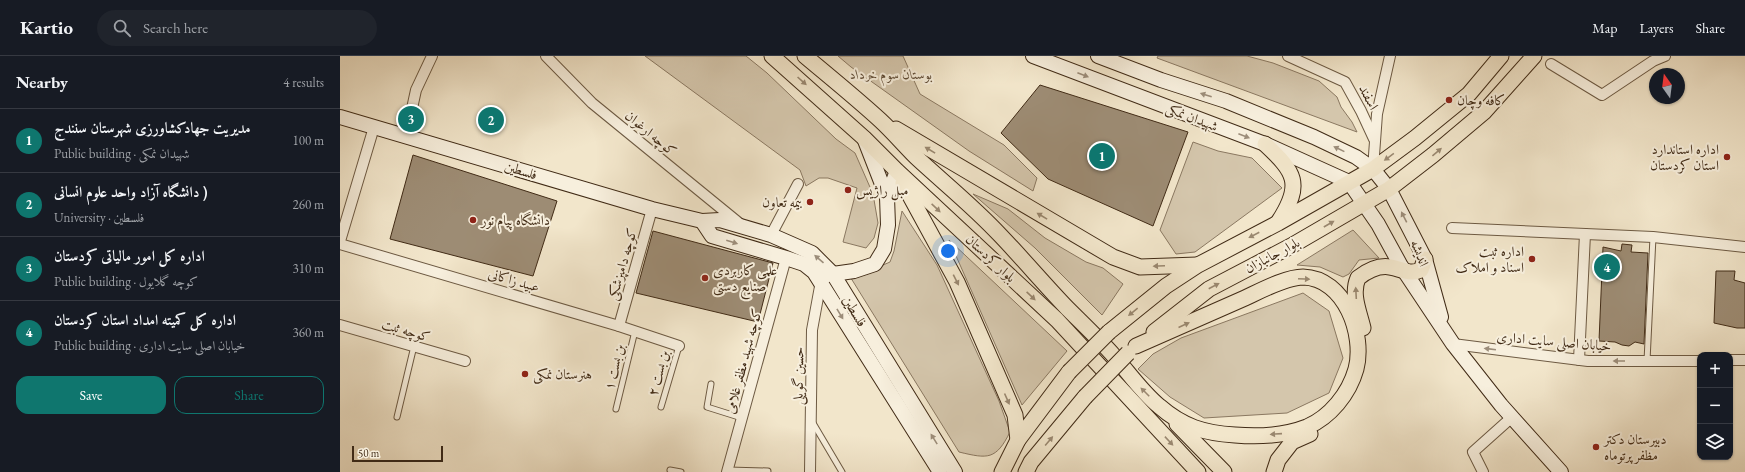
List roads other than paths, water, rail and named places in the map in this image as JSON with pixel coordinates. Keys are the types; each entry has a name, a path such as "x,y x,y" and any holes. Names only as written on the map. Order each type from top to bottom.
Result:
{"main road":[{"name":"بلوار کردستان","path":"772,56 864,138 897,172 1057,320 1198,472"},
{"name":"بلوار کردستان","path":"805,56 880,120 914,155 998,233 1065,306 1113,355 1137,384 1224,472"},
{"name":"بلوار جانبازان","path":"1002,472 1018,440 1069,372 1109,332 1166,286 1198,265 1278,223 1373,169 1415,138 1463,99 1501,56"},
{"name":"بلوار جانبازان","path":"1026,472 1031,462 1085,397 1132,350 1209,289 1291,246 1389,189 1433,155 1484,112 1534,56"},
{"path":"880,120 1112,257 1140,266 1198,265"},
{"path":"1265,144 1285,163 1293,176 1293,192 1289,206 1278,223"},
{"path":"897,172 957,282 1015,416 1018,440"},
{"path":"1274,472 1278,460 1292,442 1330,424 1346,408 1358,389 1364,370 1366,351 1364,333 1354,294 1355,284 1358,278 1375,268 1389,267 1413,273 1421,270 1425,259"},
{"name":"بلوار کردستان","path":"1132,350 1262,290 1286,281 1303,277 1330,286 1344,300 1352,320 1356,336 1358,353 1356,370 1348,388 1338,404 1323,417 1308,426 1284,434 1252,436 1220,434 1194,429 1160,407"}],"street":[{"path":"406,136 416,90 432,56"},
{"name":"کوچه ارغوان","path":"546,56 592,103 742,226"},
{"name":"شهیدان نمکی","path":"1033,56 1265,144 1349,182"},
{"name":"شهیدان نمکی","path":"1098,56 1161,80 1226,101 1314,137 1356,157 1373,169"},
{"name":"اسفند","path":"1288,56 1345,82 1374,139"},
{"path":"1373,169 1377,114 1390,56"},
{"path":"1551,64 1602,95 1650,59 1665,56"},
{"name":"فلسطین","path":"340,117 652,209 702,221 720,220 742,226 770,235 812,253 940,472"},
{"path":"340,241 374,127"},
{"path":"827,278 875,264 884,249 888,225 887,198 864,138"},
{"name":"اندیشه","path":"1373,169 1389,189 1425,259 1440,315 1453,344"},
{"path":"887,198 897,172"},
{"name":"اندیشه","path":"1349,182 1365,204 1405,272 1453,344 1511,418 1561,472"},
{"path":"770,235 798,184"},
{"name":"کوچه دامپزشکی","path":"619,326 652,209"},
{"name":"فلسطین","path":"702,221 712,236 804,264 814,272 827,278 955,472"},
{"path":"1452,228 1653,237 1745,248"},
{"path":"1579,360 1585,234"},
{"name":"عبید زاکانی","path":"340,244 636,331 679,346"},
{"name":"کوچه شهید مظفر غلامی","path":"728,471 786,258"},
{"name":"حسین گویلی","path":"810,472 812,330 827,278"},
{"name":"کوچه ثبت","path":"340,325 465,361"},
{"name":"خیابان اصلی سایت اداری","path":"1453,344 1579,360 1697,361"},
{"path":"1733,360 1745,360"},
{"path":"1483,472 1473,452 1511,418"}],"lane":[{"path":"1647,361 1653,237"},
{"name":"بن بست ۱","path":"616,409 636,331"},
{"path":"397,417 414,346"},
{"name":"بن بست ۲","path":"661,407 679,346"},
{"path":"711,384 707,407 742,418"},
{"path":"811,420 842,472"},
{"path":"670,470 681,472"},
{"path":"728,471 768,471"}],"place":[{"name":"کافه وچان","path":"1449,100"},
{"name":"اداره کل امور مالیاتی کردستان","path":"411,119"},
{"name":"دانشگاه آزاد واحد علوم انسانی )","path":"491,120"},
{"name":"مدیریت جهادکشاورزی شهرستان سنندج","path":"1102,156"},
{"name":"اداره استاندارد استان کردستان","path":"1727,157"},
{"name":"مبل راژیس","path":"848,190"},
{"name":"بیمه تعاون","path":"810,202"},
{"name":"دانشگاه پیام نور","path":"473,220"},
{"name":"اداره ثبت اسناد و املاک","path":"1532,259"},
{"name":"اداره کل کمیته امداد استان کردستان","path":"1607,267"},
{"name":"علمی کاربردی صنایع دستی","path":"705,278"},
{"name":"هنرستان نمکی","path":"525,374"},
{"name":"دبیرستان دکتر مظفر پرتوماه","path":"1596,447"}],"park label":[{"name":"بوستان سوم خرداد","path":"891,74"}]}
